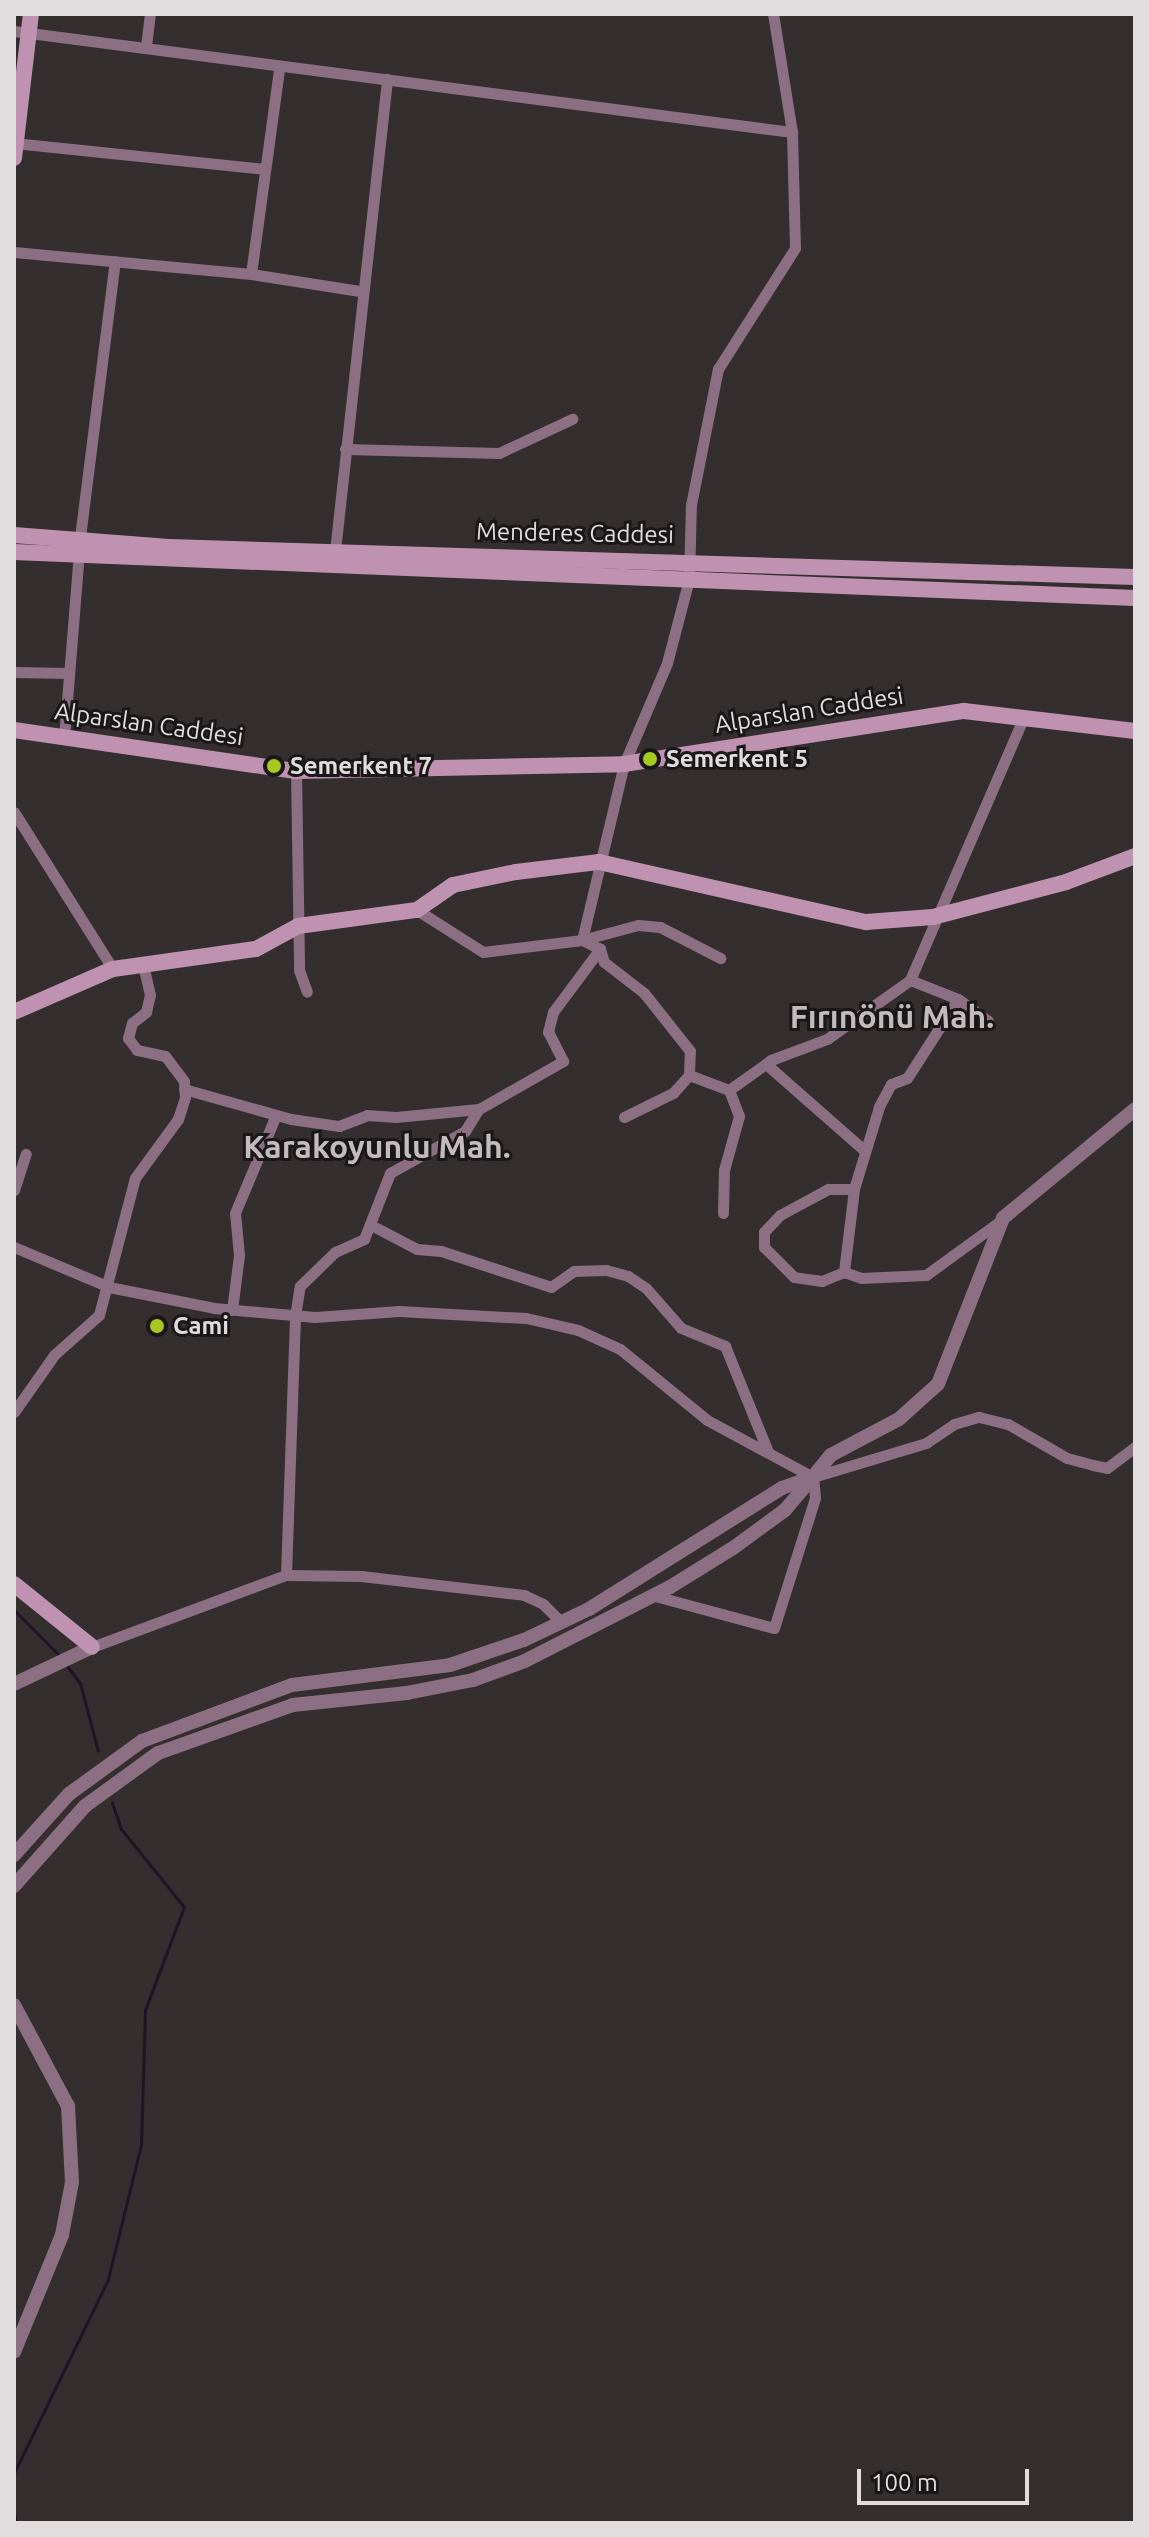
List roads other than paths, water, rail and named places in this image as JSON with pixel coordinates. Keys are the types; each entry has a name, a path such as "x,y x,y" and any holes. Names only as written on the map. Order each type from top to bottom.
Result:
{"main road":[{"path":"15,148 21,32 31,14"},
{"name":"Menderes Caddesi","path":"14,535 80,549 1135,598"},
{"name":"Menderes Caddesi","path":"14,552 80,549 335,551 690,560 1135,577"},
{"name":"Alparslan Caddesi","path":"14,730 175,750 296,771 624,764 964,711 1022,721 1135,731"},
{"path":"14,1012 113,969 256,949 298,926 417,910 453,885 599,862 866,922 933,917 1066,882 1135,856"},
{"path":"14,1584 92,1647"}],"street":[{"path":"146,46 150,14"},
{"path":"582,940 624,764 667,663 689,579 691,505 718,369 795,248 792,132 773,14"},
{"path":"21,32 146,46 279,69 387,79 792,132"},
{"path":"251,274 279,69"},
{"path":"335,551 360,291 387,79"},
{"path":"15,148 264,169"},
{"path":"14,252 251,274 360,291"},
{"path":"64,738 80,549 115,261"},
{"path":"345,449 499,453 572,419"},
{"path":"14,672 69,673"},
{"path":"729,1090 766,1064 827,1039 910,980 933,917 1022,721"},
{"path":"296,771 299,970 307,992"},
{"path":"14,812 113,969"},
{"path":"417,910 483,952 582,940 638,925 660,927 720,958"},
{"path":"582,940 600,949 604,962 644,993 690,1051 689,1075 673,1093 624,1117"},
{"path":"184,1089 276,1115 339,1126 367,1115 396,1117 479,1109 563,1061 548,1032 553,1012 600,949"},
{"path":"14,1412 54,1355 99,1315 109,1287 135,1178 178,1119 184,1089 165,1056 148,1055 128,1038 132,1023 146,1012 150,995 143,965"},
{"path":"910,980 958,999 988,1021"},
{"path":"844,1272 854,1189 891,1084 907,1078 958,999"},
{"path":"766,1064 865,1151"},
{"path":"689,1075 729,1090 739,1116 724,1170 723,1213"},
{"path":"286,1575 295,1316 300,1286 317,1266 364,1239 390,1173 465,1131 479,1109"},
{"path":"854,1189 828,1189 780,1215 764,1232 764,1247 794,1277 822,1281 844,1272 861,1278 926,1275 1003,1218 1135,1109"},
{"path":"232,1310 239,1255 235,1213 276,1115"},
{"path":"14,1190 26,1154"},
{"path":"14,1886 85,1806 158,1753 293,1705 473,1680 525,1661 655,1596 785,1510 831,1455 899,1419 938,1384 1003,1218"},
{"path":"371,1225 417,1249 441,1251 551,1287 574,1271 606,1270 628,1276 646,1288 681,1328 725,1346 768,1452"},
{"path":"14,1247 109,1287 232,1310 295,1316 446,1314 526,1318 578,1330 620,1349 707,1420 813,1477"},
{"path":"14,1855 90,1776 172,1727 292,1685 450,1665 561,1622 782,1488 926,1443 954,1424 979,1417 1008,1424 1067,1458 1107,1468 1135,1447"},
{"path":"655,1596 774,1628 815,1498 813,1477"},
{"path":"14,1684 92,1647 286,1575 361,1576 524,1595 543,1604 561,1622"},
{"path":"14,2005 68,2106 72,2170 62,2235 14,2352"}],"waterway":[{"path":"14,1610 60,1656"},
{"path":"67,1666 80,1683 98,1751"},
{"path":"14,2473 108,2279 141,2145 145,2010 184,1907 121,1829 112,1803"},
{"path":"14,2514 16,2523"}],"place":[{"name":"Semerkent 5","path":"650,759"},
{"name":"Semerkent 7","path":"274,766"},
{"name":"Cami","path":"157,1326"}],"district":[{"name":"Fırınönü Mah.","path":"892,1016"},
{"name":"Karakoyunlu Mah.","path":"377,1146"}]}
